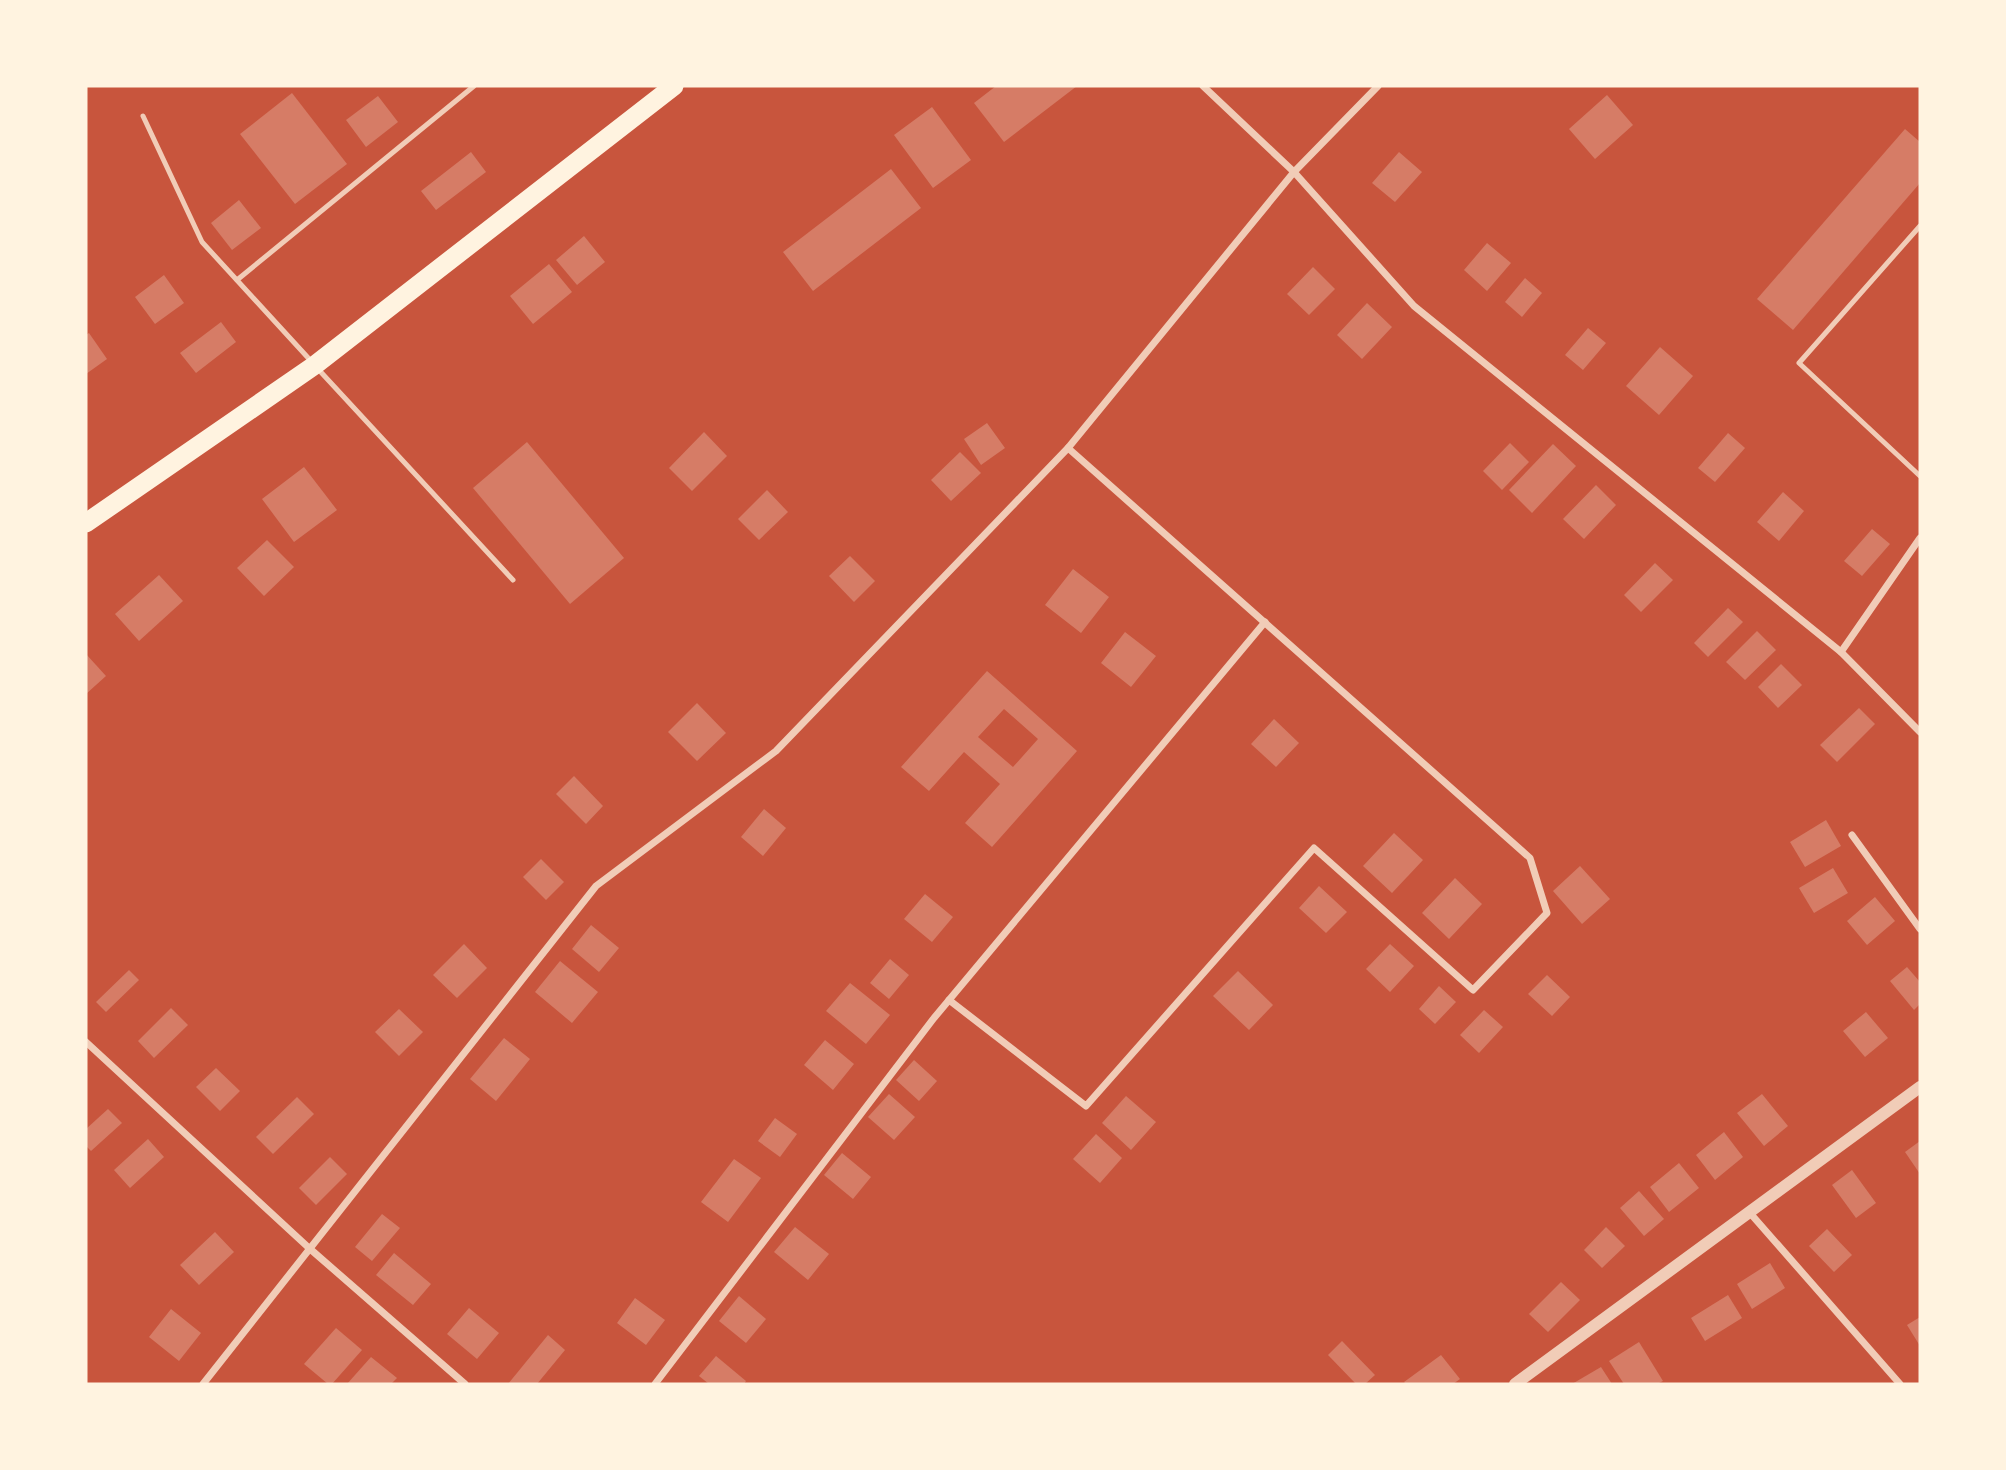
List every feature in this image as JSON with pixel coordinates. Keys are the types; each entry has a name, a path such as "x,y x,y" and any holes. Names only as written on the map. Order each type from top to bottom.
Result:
{"highway":[{"path":"86,523 315,365 674,86"}],"street":[{"path":"1203,86 1294,172 1415,306 1841,652 1920,732"},
{"path":"203,1384 596,886 776,751 1068,448 1294,172 1378,86"},
{"path":"949,1000 1086,1106 1314,848 1473,990 1547,913 1531,858 1068,448"},
{"path":"1841,652 1920,538"},
{"path":"655,1384 949,1000 1265,622"},
{"path":"1852,835 1920,929"},
{"path":"86,1042 309,1248 465,1384"},
{"path":"1514,1384 1920,1087"},
{"path":"1750,1213 1900,1384"}],"lane":[{"path":"237,280 474,86"},
{"path":"143,116 202,242 513,580"},
{"path":"1920,226 1799,363 1920,476"}],"building":[{"path":"996,86 1077,86 1004,142 974,103"},
{"path":"292,93 347,164 295,204 240,134"},
{"path":"1607,95 1633,125 1595,159 1569,129"},
{"path":"378,96 398,122 366,147 346,120"},
{"path":"932,107 971,160 933,188 894,135"},
{"path":"1905,129 1920,142 1920,183 1793,330 1757,299"},
{"path":"471,152 486,172 436,210 421,191"},
{"path":"1399,152 1422,172 1395,202 1372,183"},
{"path":"891,169 921,208 813,291 783,252"},
{"path":"239,200 261,228 232,250 211,223"},
{"path":"584,236 605,262 577,285 556,260"},
{"path":"1487,243 1511,263 1487,291 1464,270"},
{"path":"549,264 572,292 533,324 510,296"},
{"path":"1313,267 1335,289 1309,315 1287,294"},
{"path":"164,275 184,303 155,324 135,297"},
{"path":"1525,278 1542,293 1522,317 1505,302"},
{"path":"1367,303 1392,327 1362,359 1337,335"},
{"path":"221,322 236,342 196,373 180,353"},
{"path":"1588,328 1606,343 1583,370 1565,355"},
{"path":"89,333 107,359 86,374 86,335"},
{"path":"1660,347 1693,376 1659,415 1626,386"},
{"path":"987,423 1005,448 981,465 964,439"},
{"path":"704,432 727,456 692,491 669,468"},
{"path":"1728,433 1745,448 1715,482 1698,468"},
{"path":"527,442 624,558 570,604 473,488"},
{"path":"1510,443 1529,462 1502,490 1483,471"},
{"path":"1553,444 1576,466 1532,513 1509,490"},
{"path":"960,452 981,473 951,501 931,480"},
{"path":"304,467 337,510 294,542 262,499"},
{"path":"1596,485 1616,505 1584,539 1563,519"},
{"path":"767,490 788,512 759,540 738,519"},
{"path":"1783,492 1804,511 1779,541 1757,522"},
{"path":"1872,529 1890,544 1862,576 1844,561"},
{"path":"267,540 294,567 264,596 237,568"},
{"path":"850,556 875,581 854,602 829,576"},
{"path":"1655,563 1673,580 1641,612 1624,595"},
{"path":"1073,569 1109,597 1081,633 1045,605"},
{"path":"159,575 183,601 139,641 115,614"},
{"path":"1728,608 1743,622 1708,657 1694,643"},
{"path":"1757,631 1776,650 1745,680 1726,662"},
{"path":"1125,632 1156,656 1131,687 1101,663"},
{"path":"86,654 106,676 86,694"},
{"path":"1781,664 1802,685 1778,708 1758,687"},
{"path":"987,671 1077,751 992,847 965,823 1000,784 964,752 929,791 901,767","holes":["1004,709 1038,739 1013,767 978,737"]},
{"path":"697,703 726,733 697,761 668,732"},
{"path":"1859,708 1875,724 1837,762 1820,745"},
{"path":"1274,719 1299,743 1276,767 1251,744"},
{"path":"574,776 603,806 586,824 556,794"},
{"path":"764,809 786,828 763,856 741,837"},
{"path":"1826,820 1841,846 1805,867 1790,842"},
{"path":"1394,833 1423,860 1392,893 1363,866"},
{"path":"541,859 564,882 546,900 523,877"},
{"path":"1580,866 1610,899 1582,924 1553,891"},
{"path":"1833,868 1848,893 1814,913 1799,888"},
{"path":"1455,878 1482,904 1449,939 1422,913"},
{"path":"1319,886 1347,912 1326,933 1299,908"},
{"path":"925,894 953,917 932,942 904,919"},
{"path":"1875,897 1895,921 1867,945 1847,921"},
{"path":"591,925 619,948 599,972 572,949"},
{"path":"464,944 487,968 457,998 433,975"},
{"path":"1390,944 1414,966 1390,992 1366,969"},
{"path":"890,959 909,975 889,999 870,983"},
{"path":"560,961 598,992 572,1023 535,992"},
{"path":"1907,967 1920,982 1920,1004 1914,1010 1890,981"},
{"path":"129,970 139,980 106,1012 96,1002"},
{"path":"1238,971 1273,1005 1249,1030 1213,996"},
{"path":"1547,975 1570,997 1552,1016 1528,994"},
{"path":"850,983 890,1015 866,1044 826,1011"},
{"path":"1439,986 1456,1002 1435,1024 1419,1009"},
{"path":"171,1008 188,1025 154,1058 138,1041"},
{"path":"399,1009 423,1032 399,1056 375,1032"},
{"path":"1484,1010 1503,1027 1479,1053 1460,1035"},
{"path":"1866,1012 1888,1038 1865,1057 1843,1031"},
{"path":"504,1038 530,1059 496,1101 470,1079"},
{"path":"825,1040 854,1064 833,1090 804,1065"},
{"path":"914,1060 937,1081 919,1101 896,1080"},
{"path":"216,1068 240,1091 220,1111 196,1087"},
{"path":"889,1094 915,1117 894,1140 868,1117"},
{"path":"1762,1094 1788,1126 1764,1146 1737,1113"},
{"path":"1126,1096 1156,1122 1131,1150 1102,1123"},
{"path":"297,1097 314,1114 273,1154 256,1137"},
{"path":"108,1109 122,1123 91,1151 86,1146 86,1129"},
{"path":"775,1118 797,1134 780,1157 758,1141"},
{"path":"1724,1132 1743,1157 1715,1180 1696,1155"},
{"path":"1096,1134 1122,1158 1100,1183 1073,1159"},
{"path":"148,1139 164,1157 130,1188 114,1170"},
{"path":"1920,1141 1920,1174 1905,1152"},
{"path":"842,1153 871,1177 853,1199 824,1175"},
{"path":"330,1157 347,1174 316,1205 299,1188"},
{"path":"734,1159 761,1178 728,1222 701,1202"},
{"path":"1679,1163 1699,1188 1669,1212 1650,1187"},
{"path":"1852,1170 1876,1203 1856,1218 1832,1185"},
{"path":"1639,1191 1664,1219 1644,1236 1620,1208"},
{"path":"382,1214 400,1228 372,1261 355,1247"},
{"path":"795,1227 829,1254 808,1280 774,1252"},
{"path":"1606,1227 1625,1246 1602,1268 1584,1250"},
{"path":"1827,1229 1852,1255 1834,1272 1809,1246"},
{"path":"215,1232 234,1252 199,1285 180,1265"},
{"path":"394,1253 431,1284 413,1305 376,1275"},
{"path":"1770,1263 1785,1288 1752,1309 1737,1284"},
{"path":"1561,1282 1580,1300 1548,1332 1529,1314"},
{"path":"1728,1295 1742,1318 1705,1341 1691,1318"},
{"path":"739,1296 766,1319 746,1343 719,1321"},
{"path":"635,1298 665,1320 646,1345 617,1323"},
{"path":"469,1308 499,1333 477,1359 447,1334"},
{"path":"171,1309 201,1333 179,1361 149,1337"},
{"path":"1920,1317 1920,1346 1907,1325"},
{"path":"336,1328 362,1350 332,1384 328,1384 304,1364"},
{"path":"548,1335 565,1350 537,1384 508,1384"},
{"path":"1342,1341 1375,1375 1365,1384 1356,1384 1328,1355"},
{"path":"1639,1342 1663,1381 1657,1384 1624,1384 1609,1361"},
{"path":"1441,1355 1460,1379 1453,1384 1404,1382"},
{"path":"716,1356 746,1381 744,1384 709,1384 699,1376"},
{"path":"371,1357 397,1378 391,1384 347,1384"},
{"path":"1601,1367 1612,1384 1572,1384"}]}
